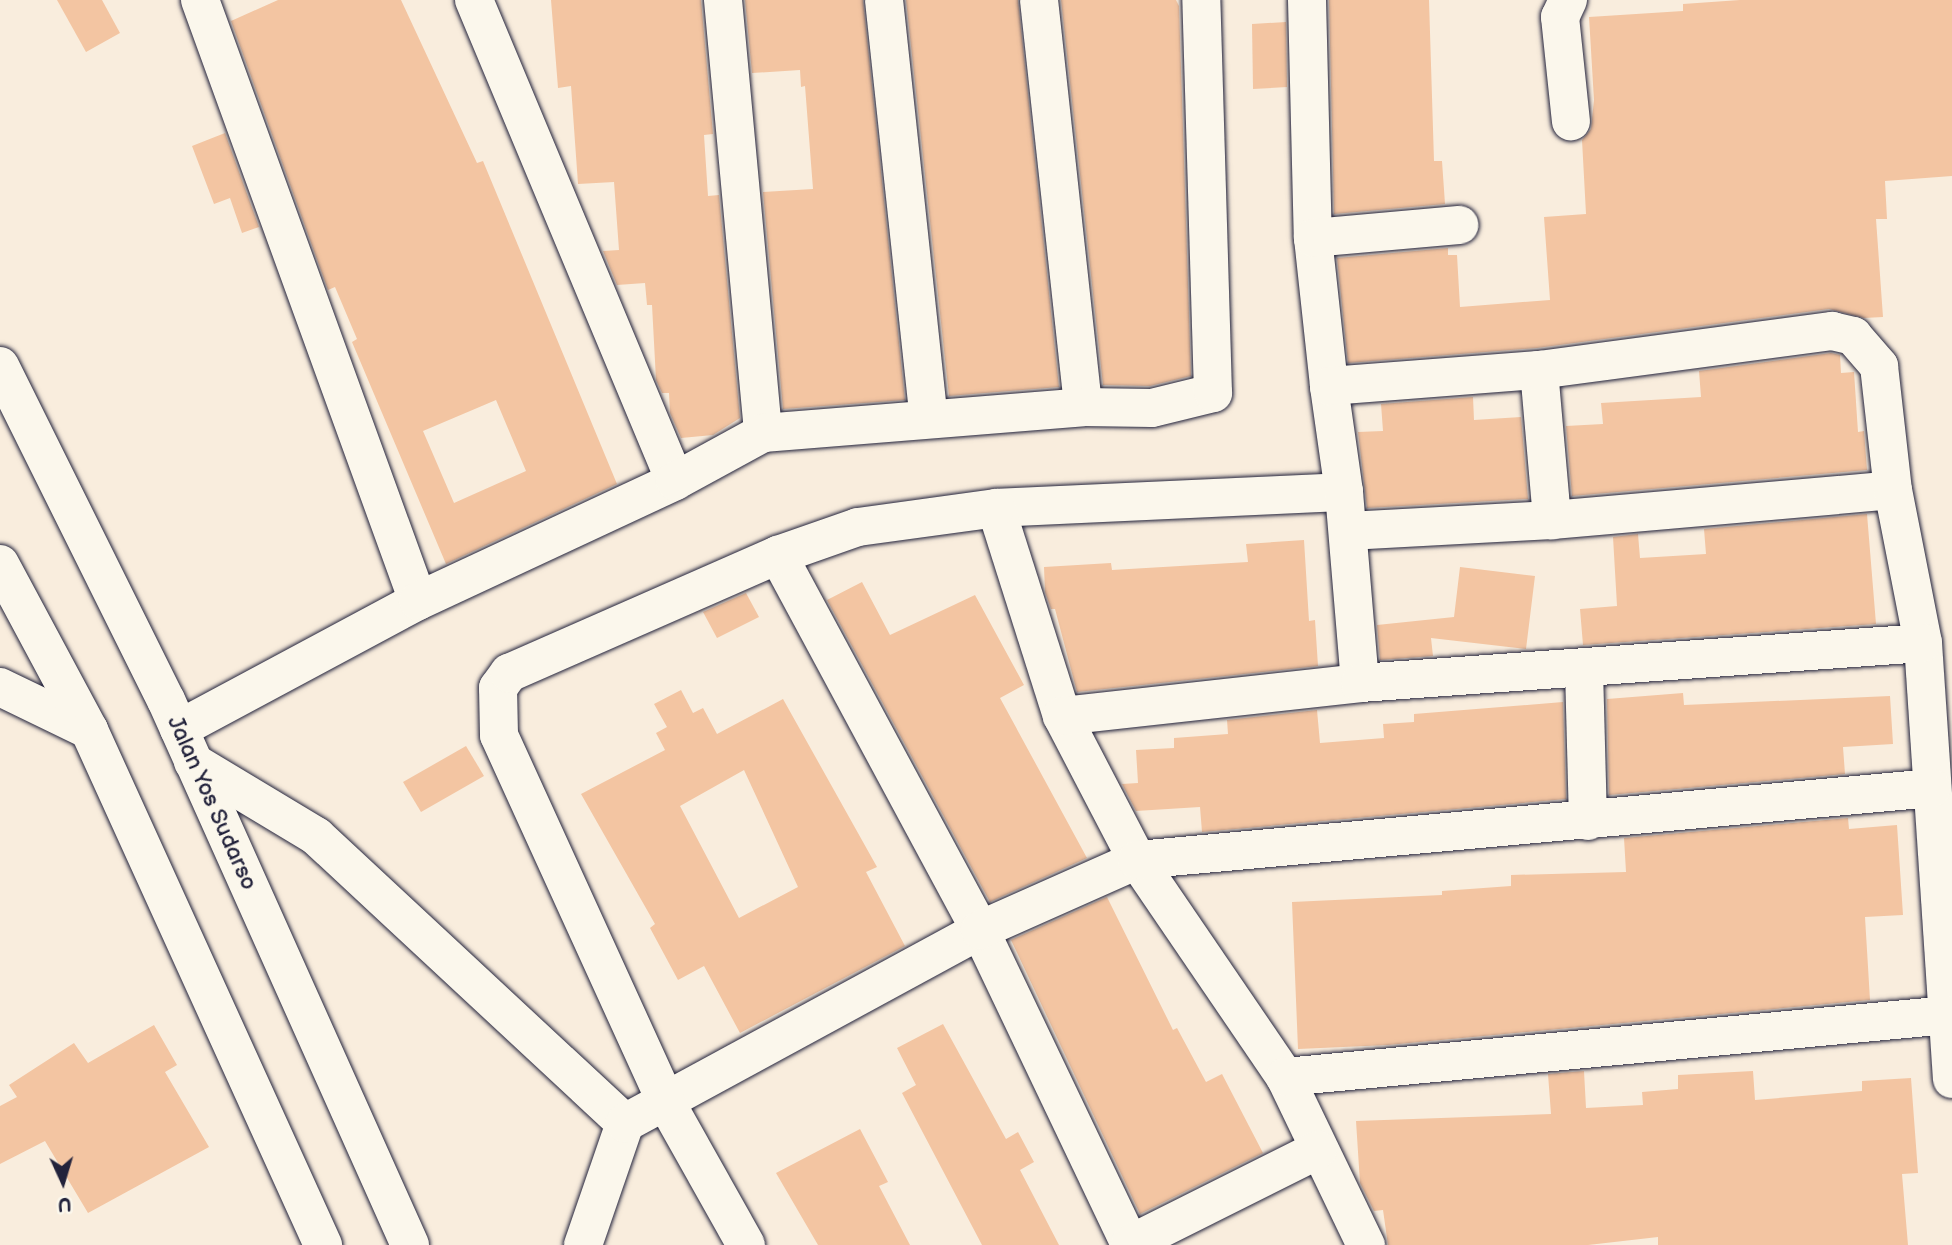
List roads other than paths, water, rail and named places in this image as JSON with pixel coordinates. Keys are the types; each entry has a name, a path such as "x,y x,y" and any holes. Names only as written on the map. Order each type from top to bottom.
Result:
{"street":[{"path":"200,0 418,601"},
{"path":"474,0 674,481"},
{"path":"723,0 763,433"},
{"path":"884,0 929,418"},
{"path":"1039,0 1083,407"},
{"path":"625,1123 316,836 186,745 418,601 674,481 763,433 1083,407 1152,408 1213,393 1201,0"},
{"path":"1307,0 1313,238 1329,386 1345,492 1360,682"},
{"path":"1568,0 1560,17 1571,121"},
{"path":"1313,238 1459,225"},
{"path":"1329,386 1539,370 1832,331 1853,336 1879,366 1893,490 1923,643 1952,1079"},
{"name":"Jalan Yos Sudarso","path":"0,366 186,745 411,1245"},
{"path":"1539,370 1552,520"},
{"path":"1348,531 1552,520 1893,490"},
{"path":"746,1245 667,1104 499,735 498,688 509,673 778,555 858,527 996,508 1345,492"},
{"path":"996,508 1062,716 1136,860 1285,1077 1366,1245"},
{"path":"778,555 980,930 1130,1244 1318,1150"},
{"path":"0,564 89,730 323,1245"},
{"path":"1062,716 1360,682 1584,669 1923,643"},
{"path":"1584,669 1588,821"},
{"path":"0,687 89,730"},
{"path":"583,1245 625,1123 667,1104 980,930 1136,860 1933,788"},
{"path":"1285,1077 1948,1015"}]}
